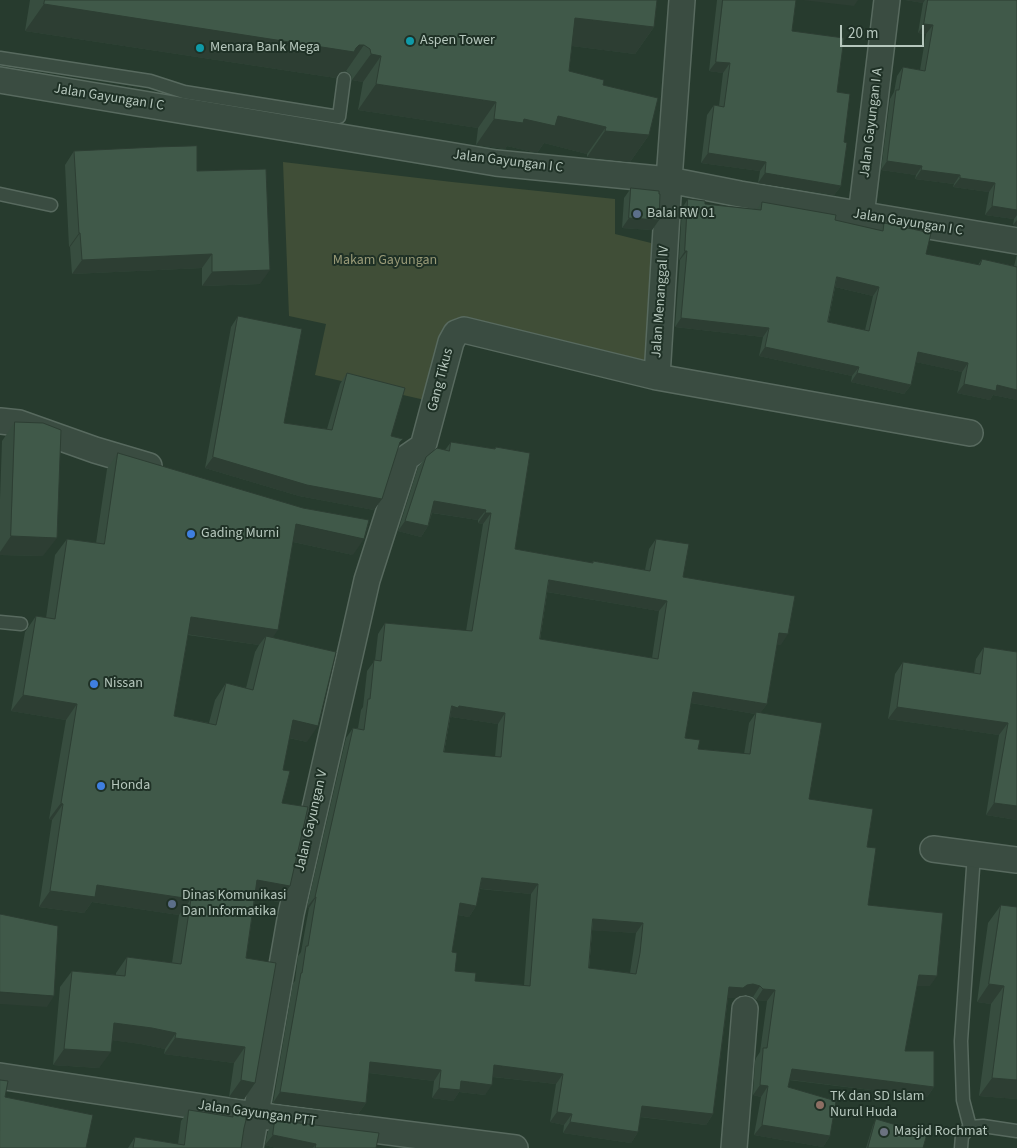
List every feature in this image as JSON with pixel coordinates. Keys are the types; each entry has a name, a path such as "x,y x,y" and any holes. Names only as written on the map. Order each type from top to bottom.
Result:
{"street":[{"name":"Jalan Menanggal IV","path":"682,0 657,377 970,433"},
{"name":"Jalan Gayungan I A","path":"860,216 887,0"},
{"name":"Jalan Gayungan I C","path":"0,80 496,163 669,180 860,216 1017,241"},
{"name":"Gang Tikus","path":"372,526 406,458 424,443 451,342 456,333 464,330 657,377"},
{"path":"0,421 19,423 94,450 168,471"},
{"name":"Jalan Gayungan V","path":"250,1148 291,914 368,580 372,526"},
{"path":"933,849 1017,860"},
{"path":"734,1148 745,1009"},
{"name":"Jalan Gayungan PTT","path":"0,1076 454,1144 515,1148"}],"lane":[{"path":"0,58 150,81 184,92 339,117 344,79"},
{"path":"0,194 51,205"},
{"path":"0,622 21,624"},
{"path":"970,1127 962,1100 961,1040 974,854"},
{"path":"961,1148 962,1136 970,1127 983,1126 1017,1131"}],"green space":[{"name":"Makam Gayungan","path":"283,162 615,199 615,234 655,244 648,367 449,321 425,400 315,375 326,324 289,316"}],"building":[{"path":"45,0 657,0 654,27 575,18 569,71 604,80 603,85 658,98 649,135 605,131 606,127 558,116 555,126 524,119 523,123 494,119 496,102 376,84 381,56 371,54 370,49 364,45 359,45 354,52 44,4"},
{"path":"723,0 796,0 792,31 844,38 837,92 850,94 844,142 847,143 841,186 765,173 766,162 708,153 714,105 724,107 730,63 716,62"},
{"path":"928,0 1017,0 1017,210 992,206 995,183 960,178 960,175 921,170 922,166 887,161 896,90 899,90 903,67 925,71 933,25 924,24"},
{"path":"197,146 197,171 266,169 270,270 212,272 212,254 82,260 74,151"},
{"path":"631,188 659,191 659,220 629,218"},
{"path":"688,199 705,201 705,204 761,210 762,202 836,215 835,220 883,231 884,223 931,233 926,254 980,265 982,259 1017,267 1017,390 997,385 996,391 964,384 968,363 918,352 911,385 857,373 859,367 765,347 769,328 681,318 687,251 685,251","holes":["837,277 879,287 869,331 828,322"]},
{"path":"238,316 302,329 284,423 332,430 347,373 405,388 391,436 403,439 400,442 382,499 307,485 213,457"},
{"path":"15,422 43,423 61,430 57,538 11,536"},
{"path":"451,442 530,453 515,549 650,571 656,539 689,544 683,577 795,596 788,634 779,633 767,704 693,692 685,738 700,740 698,749 750,754 756,712 822,723 809,799 873,809 867,847 876,848 868,905 943,913 937,976 919,975 905,1051 934,1051 934,1087 792,1069 788,1087 836,1101 830,1136 762,1125 768,1086 760,1085 763,1048 767,1048 775,990 763,989 753,984 743,988 729,987 713,1114 642,1106 638,1132 570,1122 572,1114 557,1112 563,1074 494,1065 492,1085 461,1081 460,1090 439,1088 441,1070 370,1062 366,1103 280,1092 306,946 308,946 315,897 353,728 364,730 368,699 370,699 374,660 381,661 385,623 472,631 491,513 485,513 486,510 434,501 428,526 405,521 426,457 437,448 449,451","holes":["549,580 667,601 658,659 540,639","452,706 505,713 501,757 444,752","482,878 538,884 530,986 475,981 476,973 455,971 457,953 452,952 460,903 476,906","593,919 643,923 636,974 589,968"]},
{"path":"118,453 303,508 369,520 364,539 296,524 278,630 191,617 174,716 216,725 226,683 253,690 266,636 336,652 318,726 293,720 283,770 290,771 282,803 308,807 290,886 257,880 246,958 276,963 255,1083 241,1080 245,1047 175,1038 176,1033 152,1028 114,1023 111,1052 64,1049 72,971 125,976 127,957 181,964 191,899 97,885 95,897 50,891 63,804 61,803 77,704 23,695 36,616 55,619 67,539 104,544"},
{"path":"984,647 1017,652 1017,806 994,803 1008,723 897,707 903,662 980,674"},
{"path":"1001,905 1017,907 1017,1080 992,1078 1004,986 989,984"},
{"path":"0,914 58,926 54,996 0,992"},
{"path":"0,1080 8,1081 5,1097 93,1115 86,1148 0,1148"},
{"path":"189,1110 233,1117 233,1114 247,1116 241,1148 133,1148 135,1137 184,1145"},
{"name":"Masjid Rochmat","path":"876,1119 927,1134 923,1148 868,1148"},
{"path":"275,1120 379,1133 376,1148 315,1148 316,1144 273,1135"}],"place":[{"name":"Aspen Tower","path":"410,41"},
{"name":"Menara Bank Mega","path":"200,48"},
{"name":"Balai RW 01","path":"637,214"},
{"name":"Gading Murni","path":"191,534"},
{"name":"Nissan","path":"94,684"},
{"name":"Honda","path":"101,786"},
{"name":"Dinas Komunikasi Dan Informatika","path":"172,904"},
{"name":"TK dan SD Islam Nurul Huda","path":"820,1105"},
{"name":"Masjid Rochmat","path":"884,1132"}]}
